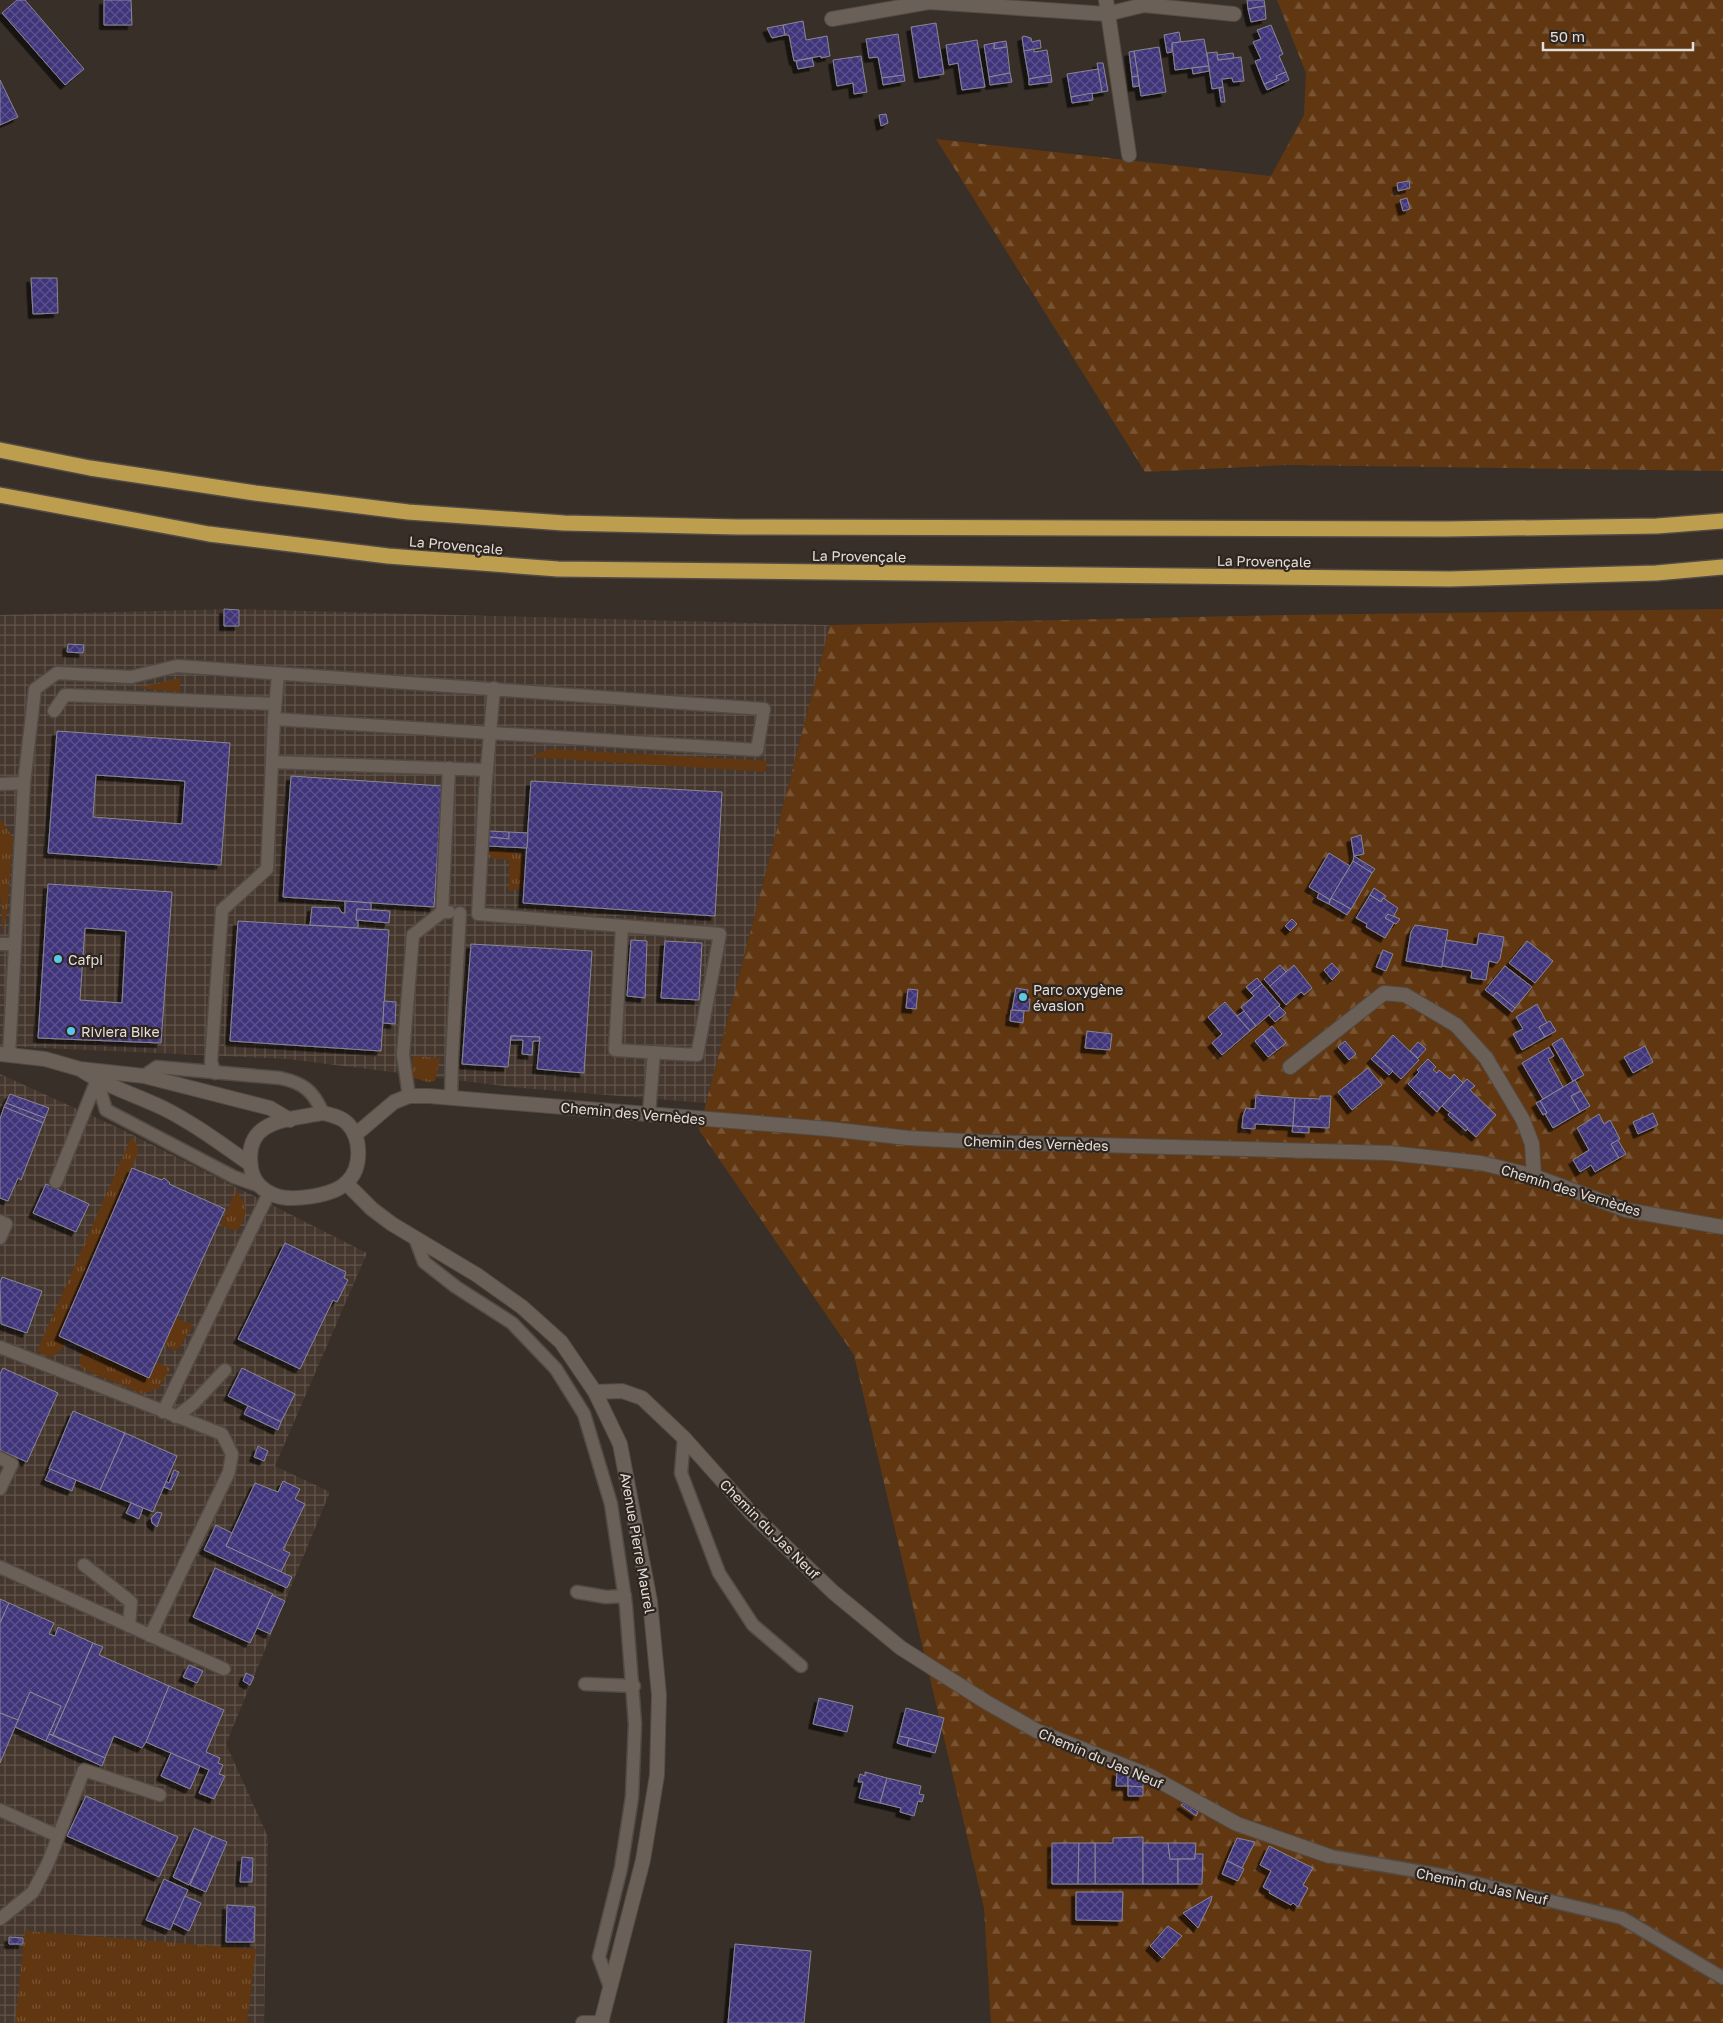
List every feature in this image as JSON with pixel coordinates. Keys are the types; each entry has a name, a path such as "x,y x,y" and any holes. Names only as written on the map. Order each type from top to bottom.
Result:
{"highway":[{"name":"La Provençale","path":"0,450 90,468 264,494 408,512 564,523 737,527 1446,529 1657,526 1723,520"},
{"name":"La Provençale","path":"0,495 209,534 388,556 558,570 1450,579 1656,573 1723,567"}],"street":[{"path":"832,19 930,2 1107,7 1144,4 1234,14"},
{"path":"1107,7 1130,155"},
{"path":"1290,1066 1384,993 1405,995 1456,1025 1486,1058 1523,1120 1532,1144 1534,1176"},
{"path":"4,1054 45,1059 80,1069 144,1076 270,1108 290,1120"},
{"path":"80,1069 97,1080 162,1108 207,1132 250,1164"},
{"name":"Chemin des Vernèdes","path":"355,1135 394,1102 409,1096 451,1097 908,1138 1390,1153 1481,1163 1534,1176 1626,1210 1723,1227"},
{"path":"323,1113 336,1116 347,1122 355,1135 358,1151 356,1170 346,1183 326,1192 304,1197 280,1197 269,1193 257,1185 250,1164 250,1149 258,1132 270,1124 323,1113"},
{"name":"Avenue Pierre Maurel","path":"346,1183 372,1209 522,1306 561,1342 596,1392 620,1444 633,1504 650,1601 659,1695 657,1775 643,1860 601,2023 583,2023"},
{"name":"Chemin du Jas Neuf","path":"596,1392 622,1391 642,1398 684,1438 766,1527 834,1592 901,1648 986,1702 1037,1731 1150,1776 1237,1824 1329,1856"}],"lane":[{"path":"4,1054 15,944 24,783 35,689 57,673 131,677 177,666 278,675 494,688 764,709 757,750 274,719"},
{"path":"216,1073 211,1062 222,910 267,869 274,719 278,675"},
{"path":"478,914 494,688"},
{"path":"54,712 65,695 275,704"},
{"path":"272,762 487,770"},
{"path":"442,912 448,768"},
{"path":"0,784 24,783"},
{"path":"409,1096 403,1056 413,935 442,912 478,914 720,934 697,1055 615,1050 622,926"},
{"path":"451,1097 460,913"},
{"path":"0,944 15,944"},
{"path":"650,1114 654,1052"},
{"path":"144,1076 157,1067 280,1078 296,1082 316,1098 323,1113"},
{"path":"56,1182 97,1080"},
{"path":"97,1080 106,1110 234,1177 257,1185"},
{"path":"163,1412 269,1193"},
{"path":"0,1221 6,1224 0,1238"},
{"path":"415,1238 424,1262 456,1287 512,1323 556,1369 584,1414 611,1504 625,1596 634,1686 635,1724 632,1797 621,1868 599,1957 610,1987"},
{"path":"0,1347 222,1434 232,1454 229,1472 150,1636"},
{"path":"176,1417 194,1403 225,1370"},
{"path":"684,1438 681,1473 719,1574 753,1625 801,1666"},
{"path":"0,1458 12,1464 0,1489"},
{"path":"84,1565 131,1602 128,1626"},
{"path":"0,1567 224,1669"},
{"path":"577,1592 606,1597 625,1596"},
{"path":"584,1684 634,1686"},
{"path":"0,1919 33,1892 48,1863 84,1770 160,1795"},
{"path":"0,1810 58,1836"},
{"name":"Chemin du Jas Neuf","path":"1329,1856 1446,1876 1622,1918 1723,1978"}],"shaded area":[{"path":"233,609 830,625 706,1103 521,1088 287,1059 0,1046 0,615"},
{"path":"0,1074 121,1129 367,1253 275,1466 330,1492 226,1744 268,1837 264,2023 0,2023"}],"green space":[{"path":"1277,0 1723,0 1723,471 1286,465 1145,472 936,139 1271,176 1304,115 1306,73"},
{"path":"1723,609 1723,2023 991,2023 984,1908 854,1355 699,1130 830,625 1285,615"},
{"path":"180,678 180,692 138,688"},
{"path":"550,749 767,761 766,772 529,757"},
{"path":"0,818 13,838 7,913 3,931 0,890"},
{"path":"488,848 522,853 525,888 509,891 509,860 489,858"},
{"path":"413,1056 440,1058 435,1081 428,1082 411,1077"},
{"path":"132,1136 137,1145 138,1153 59,1335 66,1339 61,1349 53,1357 46,1356 37,1351"},
{"path":"236,1191 245,1206 245,1216 236,1231 220,1225"},
{"path":"176,1318 193,1325 180,1347 175,1351 164,1345"},
{"path":"85,1347 149,1377 156,1362 170,1368 159,1388 143,1394 82,1369 79,1361"},
{"path":"25,1931 256,1949 247,2023 15,2023"}],"building":[{"path":"17,0 25,0 84,69 65,85 2,13"},
{"path":"104,0 131,0 132,25 104,25"},
{"path":"1247,0 1264,0 1265,6 1248,9"},
{"path":"1265,6 1266,19 1251,22 1248,9"},
{"path":"803,21 806,40 827,36 830,56 794,61 789,35 785,35 783,25"},
{"path":"936,23 944,74 919,78 911,27"},
{"path":"783,25 785,35 772,38 767,28"},
{"path":"1271,25 1283,54 1279,56 1286,72 1276,76 1277,79 1264,84 1255,61 1261,59 1253,42 1261,39 1257,30"},
{"path":"1179,32 1181,42 1172,43 1172,52 1167,53 1164,35"},
{"path":"898,34 904,75 882,78 878,57 869,58 866,39"},
{"path":"1022,37 1031,38 1032,42 1040,40 1041,48 1024,51"},
{"path":"1204,39 1209,66 1175,70 1172,43"},
{"path":"977,40 985,87 962,90 958,63 949,65 946,45"},
{"path":"1006,41 1007,47 994,49 994,43"},
{"path":"994,43 994,49 1007,47 1010,73 989,77 984,45"},
{"path":"1159,47 1166,92 1141,96 1134,51"},
{"path":"1034,49 1034,52 1047,50 1051,75 1029,79 1024,51"},
{"path":"1134,51 1138,76 1132,77 1129,52"},
{"path":"1217,52 1218,60 1241,57 1244,81 1233,82 1232,78 1222,79 1223,87 1212,89 1207,53"},
{"path":"1233,53 1234,58 1218,60 1217,55"},
{"path":"861,56 867,92 854,94 853,83 837,86 833,60"},
{"path":"812,58 814,66 798,69 796,61"},
{"path":"1097,63 1103,63 1108,91 1102,92"},
{"path":"1209,66 1209,71 1193,74 1192,68"},
{"path":"1098,69 1102,92 1071,97 1067,74"},
{"path":"1286,72 1289,80 1267,90 1264,84 1277,79 1276,76"},
{"path":"1010,73 1012,82 990,85 989,77"},
{"path":"904,75 905,81 883,85 882,78"},
{"path":"1051,75 1052,82 1029,85 1029,79"},
{"path":"1138,76 1139,86 1133,87 1132,77"},
{"path":"0,80 18,117 0,125"},
{"path":"1223,87 1225,102 1221,102 1219,88"},
{"path":"1092,93 1093,100 1072,103 1071,97"},
{"path":"886,114 888,123 881,126 879,115"},
{"path":"1409,181 1410,188 1398,191 1397,183"},
{"path":"1407,198 1410,209 1403,211 1400,200"},
{"path":"31,278 57,278 58,313 33,314"},
{"path":"224,609 239,610 239,626 224,626"},
{"path":"68,644 84,645 83,653 67,652"},
{"path":"57,731 230,743 221,865 48,853","holes":["96,775 185,781 182,824 93,817"]},
{"path":"291,776 442,786 434,907 283,897"},
{"path":"531,781 722,792 715,916 523,903"},
{"path":"489,831 509,832 509,839 489,837"},
{"path":"509,832 528,833 527,848 488,846 489,837 509,839"},
{"path":"1361,835 1364,854 1354,856 1351,838"},
{"path":"1329,853 1350,866 1330,900 1309,887"},
{"path":"1354,856 1375,869 1372,873 1353,861"},
{"path":"1353,861 1372,873 1351,909 1331,898"},
{"path":"48,884 172,892 161,1043 38,1038","holes":["85,928 126,931 122,1003 80,1000"]},
{"path":"1374,888 1386,896 1381,902 1370,895"},
{"path":"1319,893 1330,900 1329,904 1317,898"},
{"path":"1370,895 1381,902 1383,898 1398,908 1393,917 1388,914 1385,918 1394,923 1385,938 1366,927 1367,924 1356,918"},
{"path":"1331,898 1351,909 1347,915 1329,904"},
{"path":"345,901 371,903 371,910 357,909 356,920 358,920 358,928 310,925 312,907 339,908 342,913 345,913"},
{"path":"357,909 390,911 389,923 356,920"},
{"path":"1388,914 1400,919 1396,924 1385,918"},
{"path":"1292,919 1297,924 1290,931 1285,926"},
{"path":"238,921 389,930 381,1051 230,1041"},
{"path":"1415,925 1448,930 1442,967 1406,961 1411,932"},
{"path":"1479,933 1504,937 1500,959 1497,963 1489,961 1486,980 1471,978 1472,971 1442,966 1446,940 1477,945"},
{"path":"631,940 647,941 645,998 627,996"},
{"path":"665,941 702,943 699,1000 661,998"},
{"path":"1527,941 1553,961 1535,983 1509,963"},
{"path":"471,944 592,951 584,1073 537,1069 540,1037 511,1036 508,1067 462,1064"},
{"path":"1383,950 1393,954 1386,971 1376,967"},
{"path":"1332,963 1340,972 1332,980 1324,970"},
{"path":"1280,965 1286,972 1270,986 1264,979"},
{"path":"1294,965 1312,988 1304,995 1301,992 1286,1005 1270,986"},
{"path":"1505,966 1532,987 1515,1008 1496,992 1493,996 1485,990"},
{"path":"1257,978 1262,984 1251,993 1246,987"},
{"path":"1262,984 1280,1005 1256,1026 1241,1007 1254,996 1251,993"},
{"path":"1016,988 1028,990 1027,999 1030,999 1029,1011 1012,1010"},
{"path":"908,989 918,990 916,1009 906,1008"},
{"path":"1496,992 1515,1008 1512,1012 1493,996"},
{"path":"384,1001 396,1002 395,1024 383,1023"},
{"path":"1225,1002 1250,1031 1222,1055 1212,1043 1222,1034 1208,1017"},
{"path":"1537,1004 1547,1023 1539,1027 1545,1037 1522,1050 1513,1034 1523,1029 1516,1017"},
{"path":"1279,1006 1286,1013 1275,1022 1269,1015"},
{"path":"1011,1010 1024,1011 1023,1023 1010,1021"},
{"path":"1244,1011 1256,1026 1250,1031 1237,1016"},
{"path":"1550,1021 1556,1031 1545,1037 1539,1027"},
{"path":"1272,1026 1286,1043 1277,1050 1263,1034"},
{"path":"1087,1031 1112,1034 1110,1050 1085,1048"},
{"path":"1263,1034 1277,1050 1268,1057 1255,1041"},
{"path":"1393,1035 1419,1060 1401,1079 1375,1055"},
{"path":"511,1036 540,1037 539,1041 533,1041 532,1055 522,1054 523,1040 511,1040"},
{"path":"1562,1038 1584,1075 1573,1081 1552,1044"},
{"path":"1345,1041 1356,1054 1349,1060 1338,1047"},
{"path":"1418,1042 1426,1049 1418,1058 1410,1051"},
{"path":"1645,1046 1653,1062 1633,1073 1624,1057"},
{"path":"1549,1047 1554,1056 1548,1059 1563,1087 1543,1099 1522,1063"},
{"path":"1375,1055 1393,1071 1389,1075 1371,1059"},
{"path":"1428,1059 1436,1067 1433,1070 1437,1073 1439,1070 1450,1079 1454,1074 1463,1083 1440,1108 1422,1091 1419,1095 1408,1084 1419,1072 1417,1070"},
{"path":"1368,1068 1382,1085 1352,1110 1338,1092"},
{"path":"1467,1079 1475,1086 1470,1090 1496,1115 1476,1137 1442,1106"},
{"path":"1575,1080 1581,1091 1571,1096 1580,1112 1553,1128 1540,1101"},
{"path":"1422,1091 1440,1108 1437,1112 1419,1095"},
{"path":"1581,1091 1590,1106 1580,1112 1571,1096"},
{"path":"10,1094 49,1108 45,1118 6,1103"},
{"path":"1256,1095 1295,1098 1293,1126 1255,1124 1255,1129 1242,1128 1246,1108 1255,1109"},
{"path":"1320,1096 1331,1096 1329,1128 1293,1126 1295,1098 1320,1099"},
{"path":"1540,1101 1547,1113 1543,1115 1536,1103"},
{"path":"6,1103 45,1118 43,1123 4,1107"},
{"path":"4,1107 43,1123 21,1180 18,1178 8,1201 0,1198 0,1119"},
{"path":"1450,1112 1468,1128 1466,1131 1448,1115"},
{"path":"1653,1113 1658,1125 1638,1134 1633,1122"},
{"path":"1599,1114 1604,1124 1610,1120 1620,1139 1611,1144 1619,1158 1595,1172 1591,1165 1580,1172 1573,1160 1589,1150 1577,1128"},
{"path":"1293,1126 1309,1127 1309,1133 1292,1132"},
{"path":"1618,1140 1626,1154 1619,1158 1611,1144"},
{"path":"132,1168 162,1180 164,1178 169,1184 225,1209 149,1378 59,1336"},
{"path":"46,1184 89,1204 76,1232 33,1213"},
{"path":"285,1243 346,1272 344,1278 348,1280 337,1302 333,1300 300,1369 238,1339"},
{"path":"2,1277 42,1291 27,1333 1,1324 0,1283"},
{"path":"3,1368 58,1393 27,1462 0,1450 0,1374"},
{"path":"242,1368 295,1394 281,1422 228,1396"},
{"path":"248,1406 281,1422 278,1430 244,1414"},
{"path":"73,1411 125,1433 100,1490 49,1469"},
{"path":"125,1433 177,1456 153,1512 100,1490"},
{"path":"258,1446 268,1451 264,1461 254,1457"},
{"path":"50,1469 76,1480 72,1491 45,1480"},
{"path":"174,1470 179,1472 171,1490 164,1487 166,1481 169,1483"},
{"path":"283,1481 300,1489 295,1499 305,1504 283,1550 290,1553 281,1572 226,1546 255,1483 278,1492"},
{"path":"131,1503 143,1508 139,1519 126,1513"},
{"path":"157,1512 162,1513 157,1527 152,1523 151,1518"},
{"path":"216,1525 232,1533 226,1546 292,1577 287,1588 204,1550"},
{"path":"215,1568 273,1594 250,1643 193,1617"},
{"path":"272,1595 285,1601 270,1634 257,1628"},
{"path":"0,1599 9,1603 0,1623"},
{"path":"9,1603 54,1623 49,1634 55,1636 58,1627 93,1643 53,1735 49,1734 61,1706 30,1692 18,1720 0,1713 0,1623"},
{"path":"93,1643 103,1647 99,1655 169,1686 142,1748 114,1736 105,1758 53,1735"},
{"path":"189,1665 203,1671 197,1683 183,1677"},
{"path":"246,1673 254,1677 250,1685 243,1681"},
{"path":"169,1686 224,1710 206,1752 220,1758 218,1763 223,1765 219,1774 225,1776 214,1799 199,1793 209,1770 146,1742"},
{"path":"30,1692 61,1706 46,1741 15,1727"},
{"path":"819,1698 853,1706 847,1732 813,1724"},
{"path":"906,1708 944,1718 937,1746 899,1736"},
{"path":"0,1713 18,1720 0,1763"},
{"path":"49,1734 105,1758 102,1766 46,1741"},
{"path":"899,1736 909,1738 907,1746 897,1743"},
{"path":"909,1738 937,1746 935,1753 907,1746"},
{"path":"171,1753 200,1766 190,1789 161,1776"},
{"path":"1117,1771 1128,1776 1128,1786 1116,1786"},
{"path":"865,1772 887,1778 880,1803 859,1798 863,1782 858,1782 860,1774 865,1776"},
{"path":"1128,1776 1143,1782 1143,1787 1128,1786"},
{"path":"887,1778 921,1786 919,1794 924,1795 922,1802 918,1801 914,1816 900,1812 901,1808 880,1803"},
{"path":"1128,1786 1143,1787 1143,1796 1128,1796"},
{"path":"86,1796 178,1837 159,1877 67,1836"},
{"path":"1184,1803 1198,1812 1196,1816 1181,1805"},
{"path":"194,1828 212,1836 189,1885 173,1877"},
{"path":"212,1836 227,1842 206,1892 190,1885"},
{"path":"1143,1837 1143,1884 1095,1884 1095,1843 1113,1843 1113,1838"},
{"path":"1237,1838 1255,1842 1242,1868 1227,1861"},
{"path":"1052,1843 1079,1843 1078,1884 1052,1884"},
{"path":"1079,1843 1095,1843 1095,1884 1078,1884"},
{"path":"1143,1843 1168,1843 1170,1859 1178,1859 1178,1884 1143,1884"},
{"path":"1168,1843 1196,1843 1195,1859 1170,1859"},
{"path":"1269,1846 1313,1868 1303,1885 1308,1888 1298,1907 1269,1893 1270,1891 1263,1887 1271,1871 1260,1865"},
{"path":"1195,1854 1203,1854 1202,1884 1178,1884 1178,1859 1195,1859"},
{"path":"242,1857 253,1858 252,1882 240,1882"},
{"path":"1227,1861 1244,1869 1238,1881 1222,1874"},
{"path":"164,1879 188,1890 170,1930 146,1920"},
{"path":"1076,1892 1123,1892 1122,1921 1076,1920"},
{"path":"185,1896 201,1903 189,1931 173,1923"},
{"path":"1212,1896 1211,1901 1198,1928 1183,1913"},
{"path":"227,1905 255,1907 254,1942 226,1942"},
{"path":"1168,1926 1182,1936 1162,1958 1150,1946"},
{"path":"9,1937 23,1938 23,1944 9,1944"},
{"path":"735,1944 811,1951 804,2023 728,2023"}],"place":[{"name":"Cafpi","path":"58,959"},
{"name":"Parc oxygène évasion","path":"1023,997"},
{"name":"Riviera Bike","path":"71,1031"}]}
